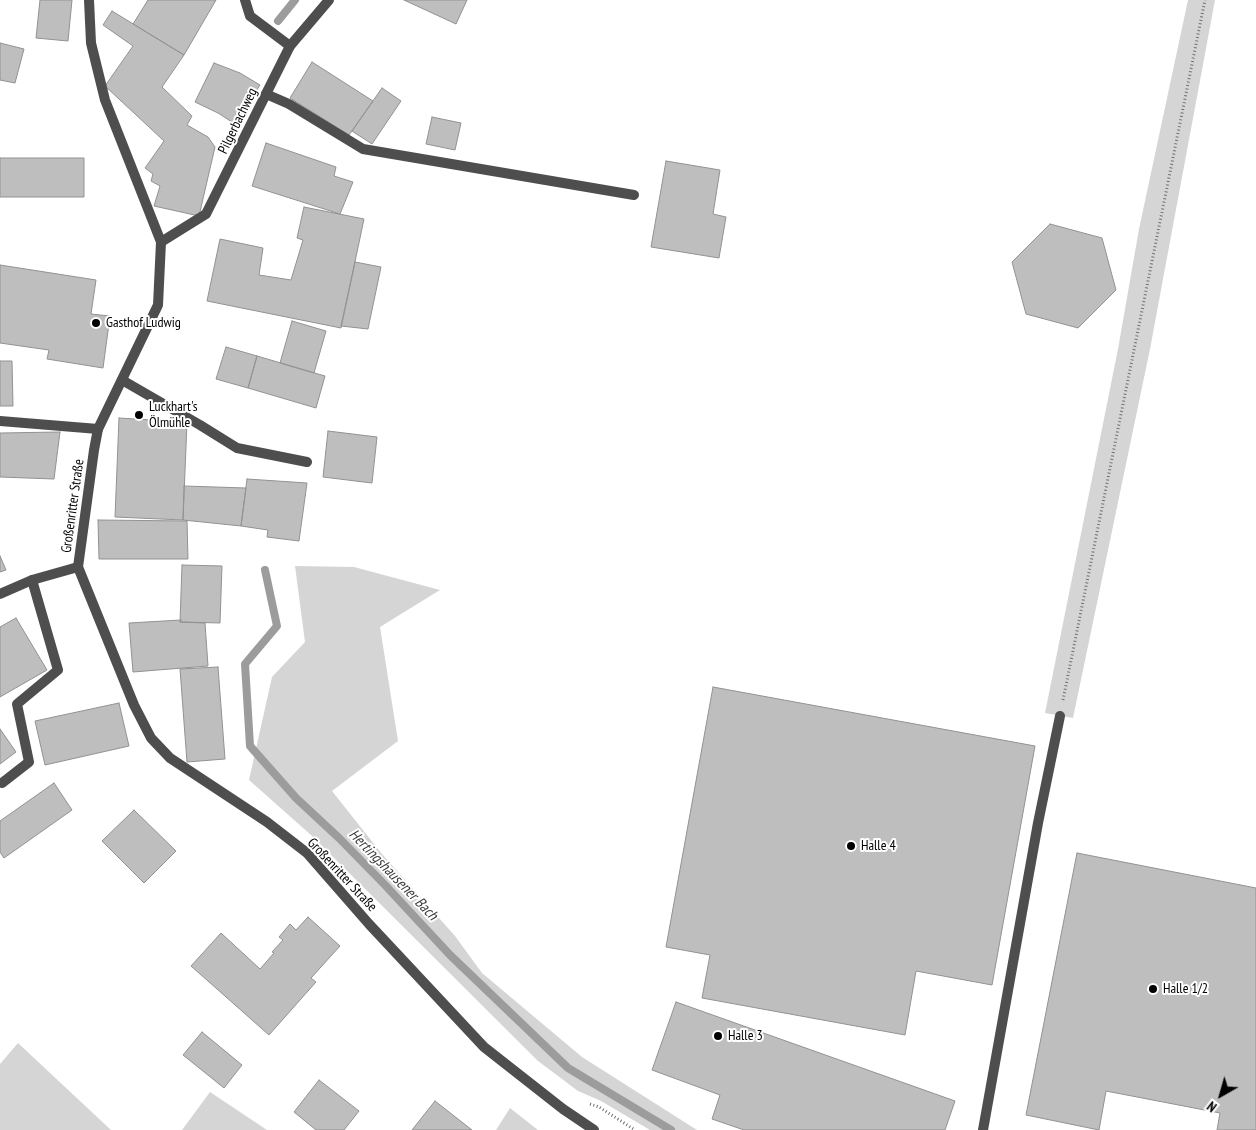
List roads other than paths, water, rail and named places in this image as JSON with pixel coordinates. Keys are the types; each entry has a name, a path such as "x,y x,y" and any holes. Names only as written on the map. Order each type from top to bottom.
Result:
{"street":[{"name":"Großenritter Straße","path":"88,0 91,43 104,100 161,242 158,305 98,429 78,567 111,650 151,738 170,758 267,822 307,854 369,924 484,1047 563,1109 594,1130"},
{"path":"245,0 250,16 290,46"},
{"name":"Pilgerbachweg","path":"161,242 206,214 290,46 329,0"},
{"path":"266,94 289,104 363,149 634,195"},
{"path":"122,380 200,424 237,448 307,462"},
{"path":"0,421 98,429"},
{"path":"0,594 32,580 78,567"},
{"path":"2,783 29,762 17,704 58,670 32,580"},
{"path":"983,1130 1038,823 1060,716"}],"waterway":[{"name":"Hertingshausener Bach","path":"278,21 295,0"},
{"name":"Hertingshausener Bach","path":"265,570 277,626 245,664 250,746 296,798 339,838 450,955 568,1068 671,1130"}],"place":[{"name":"Gasthof Ludwig","path":"96,323"},
{"name":"Luckhart's Ölmühle","path":"139,415"},
{"name":"Halle 4","path":"851,846"},
{"name":"Halle 1/2","path":"1153,989"},
{"name":"Halle 3","path":"718,1036"}]}
